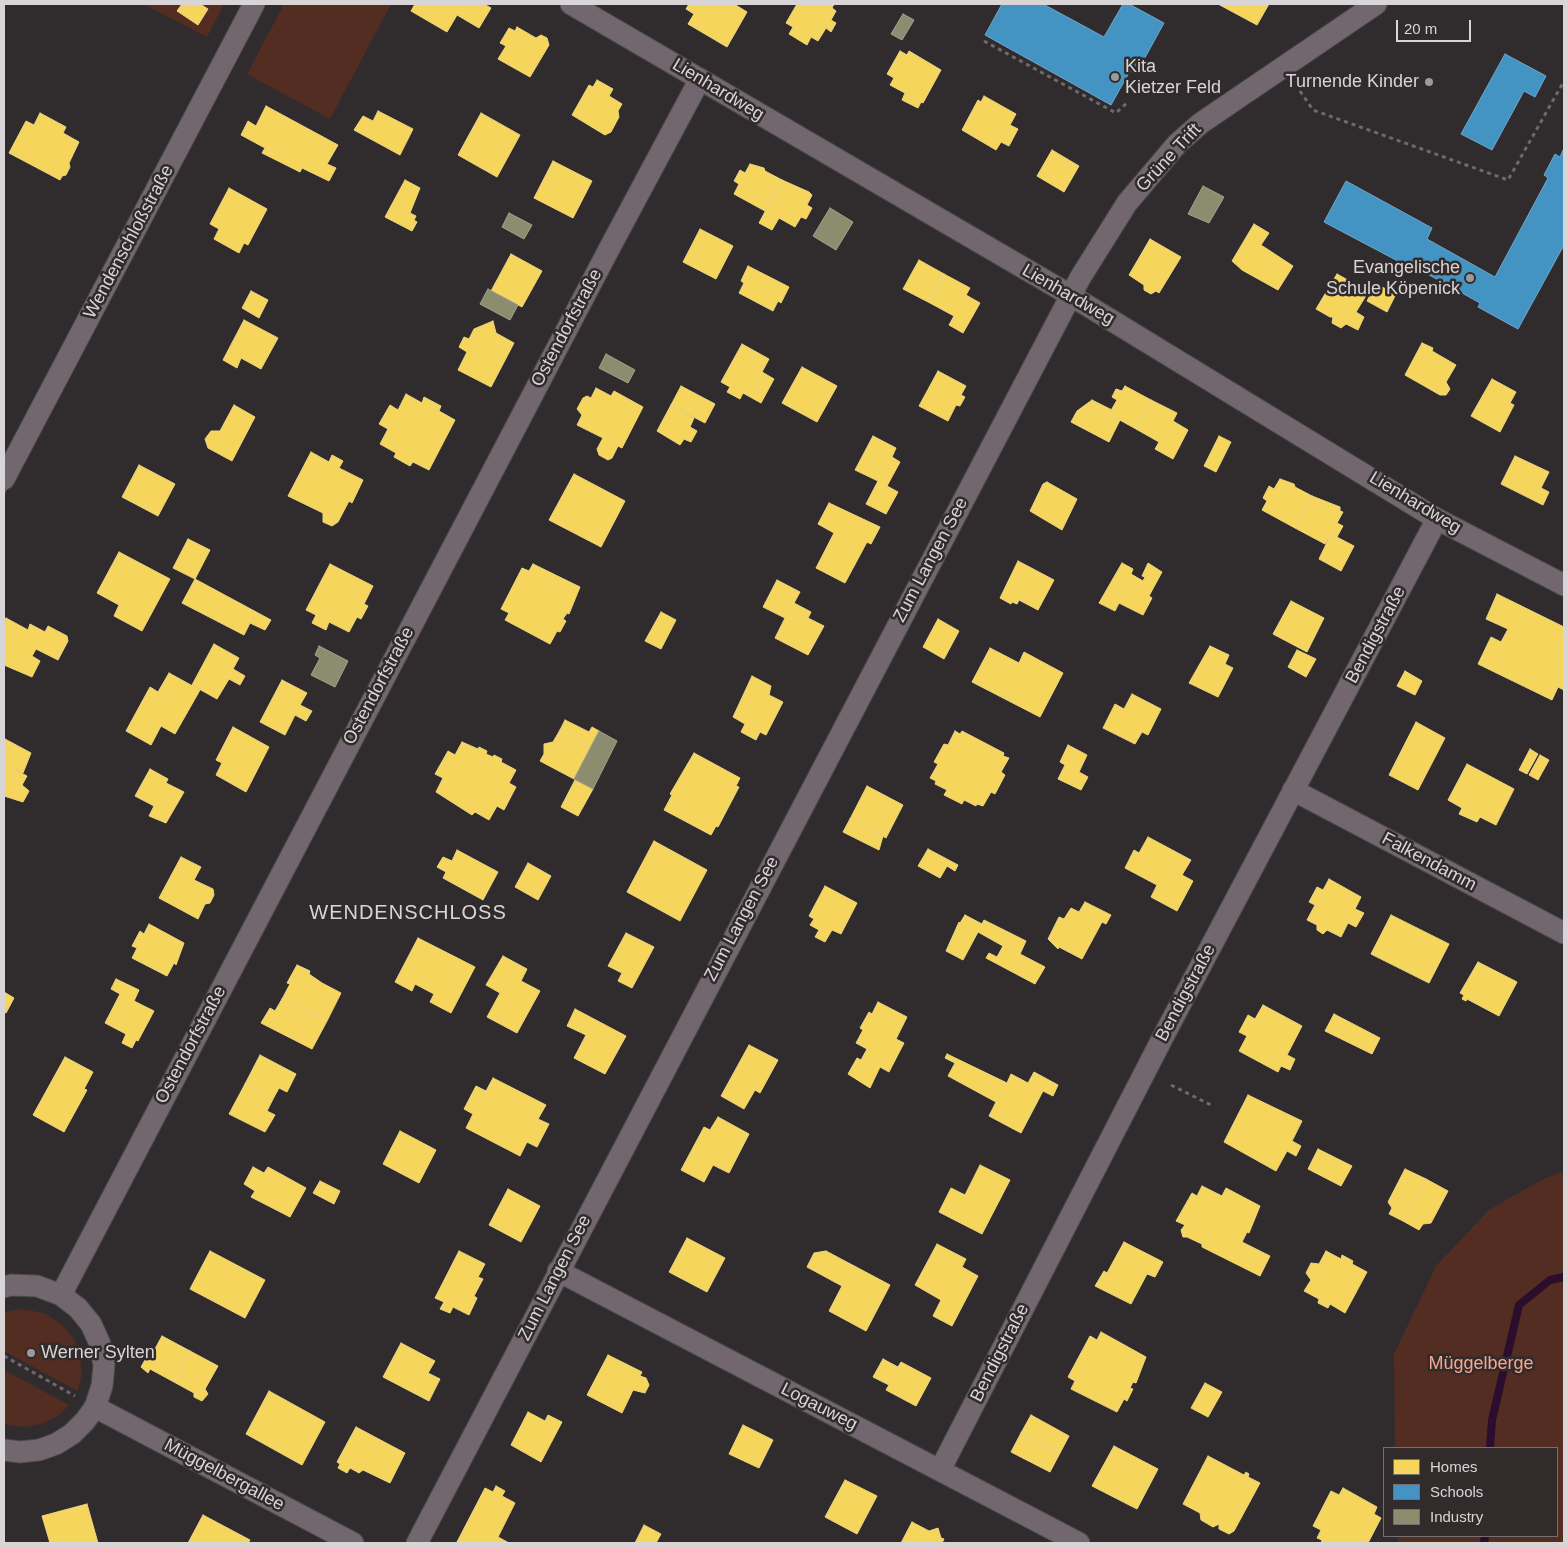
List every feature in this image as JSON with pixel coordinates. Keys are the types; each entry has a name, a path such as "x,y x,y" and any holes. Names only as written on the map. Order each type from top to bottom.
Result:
{"street":[{"name":"Wendenschloßstraße","path":"4,479 254,4"},
{"name":"Lienhardweg","path":"571,4 1070,295 1437,519 1564,585"},
{"name":"Grüne Trift","path":"1070,295 1127,203 1177,144 1201,123 1366,6"},
{"name":"Ostendorfstraße","path":"61,1295 700,79"},
{"name":"Zum Langen See","path":"417,1543 1070,295"},
{"name":"Bendigstraße","path":"940,1470 1293,790 1437,519"},
{"name":"Falkendamm","path":"1293,790 1564,933"},
{"name":"Logauweg","path":"558,1271 1079,1543"},
{"path":"4,1287 11,1285 37,1286 61,1295 78,1308 92,1324 100,1344 104,1365 103,1379 95,1407 86,1421 72,1434 56,1444 39,1450 20,1452 4,1450"},
{"name":"Müggelbergallee","path":"95,1407 353,1543"}],"path":[{"path":"984,41 1116,113 1129,101"},
{"path":"1300,91 1313,110 1508,180 1564,81"},
{"path":"1171,1085 1213,1106"},
{"path":"4,1356 95,1407"}],"green space":[{"path":"143,4 224,4 207,37"},
{"path":"284,4 391,4 330,119 247,74"},
{"name":"Müggelberge","path":"1564,1171 1564,1543 1398,1543 1398,1537 1558,1537 1558,1447 1395,1447 1394,1354 1436,1266 1489,1210 1541,1180"},
{"path":"21,1309 44,1313 61,1324 74,1339 80,1356 82,1372 78,1391 4,1351 4,1312"},
{"path":"4,1370 69,1405 58,1416 41,1424 24,1427 4,1424"}],"building: Homes":[{"path":"182,4 200,4 208,9 198,25 177,11"},
{"path":"415,4 484,4 491,8 479,28 457,15 447,32 411,11"},
{"path":"689,4 734,4 747,12 727,47 688,24 694,14 686,9"},
{"path":"797,4 834,4 832,8 836,11 831,20 836,23 831,32 826,28 818,41 811,37 807,45 789,34 793,27 786,23"},
{"path":"1218,4 1269,4 1257,25"},
{"path":"517,27 536,38 541,35 547,38 549,45 530,77 498,59 506,46 500,43 509,28 515,31"},
{"path":"900,51 907,55 909,51 941,70 923,103 921,102 918,108 902,100 905,93 890,85 894,78 887,74"},
{"path":"597,80 613,89 609,96 622,104 618,111 619,117 611,132 605,135 572,115 589,85 593,87"},
{"path":"984,96 1016,114 1010,125 1018,129 1009,146 1001,142 996,150 962,130 978,100 981,102"},
{"path":"266,106 338,145 327,164 336,168 329,181 302,168 300,172 262,153 265,148 241,135 248,121 256,126"},
{"path":"378,111 413,129 400,155 354,130 363,116 373,121"},
{"path":"40,113 66,127 63,133 79,142 69,163 70,167 66,175 62,176 60,180 9,153 26,121 34,125"},
{"path":"481,113 520,135 497,177 458,155"},
{"path":"1052,150 1079,166 1064,192 1037,176"},
{"path":"553,161 592,181 573,218 534,198"},
{"path":"750,164 764,168 765,171 782,180 765,211 734,194 739,184 734,181 740,170 745,173"},
{"path":"405,180 420,188 410,213 416,216 414,220 417,222 412,231 385,217"},
{"path":"782,180 809,192 812,195 807,205 812,208 806,219 801,217 795,227 779,218 772,230 759,223"},
{"path":"229,188 267,209 248,245 244,243 239,253 214,239 219,229 210,224"},
{"path":"1254,224 1269,233 1261,245 1293,266 1278,290 1242,270 1232,261"},
{"path":"700,229 733,246 716,279 683,262"},
{"path":"1150,239 1181,257 1159,293 1156,291 1151,294 1144,290 1144,285 1129,275"},
{"path":"511,254 542,271 522,307 491,291"},
{"path":"919,260 944,274 930,303 903,289"},
{"path":"748,266 789,287 781,303 778,301 773,311 739,293 744,283 741,281"},
{"path":"944,274 970,288 966,295 980,303 963,333 949,325 954,316 930,303"},
{"path":"1337,274 1353,283 1351,287 1367,294 1356,312 1364,317 1358,330 1346,324 1341,328 1332,323 1333,317 1316,309"},
{"path":"1376,284 1396,294 1387,312 1367,301"},
{"path":"251,291 268,300 259,318 242,308"},
{"path":"244,320 278,338 261,369 241,358 237,368 223,360"},
{"path":"493,321 496,333 514,343 491,387 458,370 467,352 459,347 464,337 469,339 474,329"},
{"path":"1422,343 1433,348 1432,351 1456,365 1446,382 1450,389 1446,395 1440,395 1405,375"},
{"path":"742,344 769,359 762,372 774,379 761,403 743,393 740,399 727,392 730,387 721,382"},
{"path":"802,367 837,386 817,422 782,403"},
{"path":"938,371 966,386 961,395 965,397 960,406 956,405 948,421 919,406"},
{"path":"1492,379 1516,392 1510,403 1514,405 1500,432 1471,416"},
{"path":"681,386 715,404 705,423 671,405"},
{"path":"1125,386 1151,400 1136,429 1109,414 1117,400 1112,397 1116,389 1122,391"},
{"path":"596,388 611,396 614,391 643,407 622,448 618,446 612,458 608,460 599,455 597,449 603,438 577,425 582,415 577,409 583,398 587,396 591,398"},
{"path":"406,394 422,403 424,397 441,406 439,411 455,420 429,470 413,462 410,466 394,457 396,453 380,444 388,429 379,424 390,405 398,410"},
{"path":"1092,400 1112,410 1109,414 1120,420 1109,442 1071,422 1077,411"},
{"path":"1151,400 1177,413 1173,421 1188,430 1173,459 1155,449 1159,442 1136,429"},
{"path":"234,405 255,417 232,461 208,448 205,439 211,431 220,431"},
{"path":"671,405 694,418 690,427 697,431 691,442 684,439 680,445 657,431"},
{"path":"873,436 896,448 892,457 900,462 887,486 898,492 886,514 866,504 878,481 855,470"},
{"path":"1219,436 1231,442 1216,472 1204,466"},
{"path":"311,452 329,462 332,455 343,461 339,468 363,480 352,503 349,501 338,522 332,526 323,522 323,513 288,496"},
{"path":"1515,456 1549,472 1541,488 1549,492 1543,505 1501,484"},
{"path":"139,465 175,484 158,516 122,497"},
{"path":"574,474 625,501 601,547 549,520"},
{"path":"1280,479 1294,484 1295,487 1312,496 1295,528 1262,510 1267,501 1263,498 1269,486 1274,489"},
{"path":"1047,482 1077,499 1062,530 1030,511 1043,484"},
{"path":"1312,496 1340,507 1340,511 1343,512 1337,523 1343,526 1337,537 1331,534 1325,544 1295,528"},
{"path":"829,503 880,527 871,544 867,542 845,583 816,568 834,533 818,524"},
{"path":"1331,534 1354,546 1341,571 1319,559"},
{"path":"188,539 210,550 195,579 173,568"},
{"path":"119,552 170,579 142,631 114,616 119,605 97,593"},
{"path":"1018,561 1054,580 1038,610 1019,600 1017,604 1012,602 1011,604 1000,598"},
{"path":"1122,563 1133,569 1131,574 1143,581 1145,577 1142,576 1148,563 1162,572 1149,596 1152,598 1143,615 1119,603 1115,611 1099,603"},
{"path":"330,564 373,586 364,604 368,606 361,619 357,617 349,632 329,622 326,630 312,623 316,615 306,610"},
{"path":"533,564 580,587 569,614 567,613 563,619 566,621 560,632 557,631 550,644 505,620 509,613 501,609 522,568 529,571"},
{"path":"195,579 271,620 265,630 250,623 244,635 182,603"},
{"path":"777,580 800,592 794,603 811,612 808,618 824,626 808,655 775,638 785,618 763,607"},
{"path":"1497,594 1564,627 1564,690 1558,687 1552,700 1478,664 1491,637 1501,642 1508,629 1486,619"},
{"path":"1291,601 1324,618 1307,652 1273,634"},
{"path":"661,612 676,620 661,649 645,641"},
{"path":"6,618 28,630 30,624 45,632 48,626 67,636 68,641 58,660 36,649 32,656 40,661 32,677 4,665 4,623"},
{"path":"938,619 959,631 944,659 923,647"},
{"path":"214,644 239,658 233,669 245,676 240,685 229,679 217,699 192,685"},
{"path":"1210,646 1229,655 1225,664 1233,668 1218,697 1189,683"},
{"path":"990,648 1019,663 1024,652 1063,673 1040,717 972,682"},
{"path":"1297,650 1316,659 1306,677 1288,667"},
{"path":"1405,671 1422,681 1415,695 1397,686"},
{"path":"169,673 200,690 175,734 161,726 151,745 126,731 150,687 158,692"},
{"path":"752,676 771,686 769,695 783,702 766,735 760,732 756,740 741,732 745,724 733,717"},
{"path":"282,680 307,693 300,705 312,711 306,721 295,715 285,735 260,722"},
{"path":"1132,694 1161,709 1148,735 1142,732 1135,744 1103,728 1115,704 1124,709"},
{"path":"565,720 589,732 592,727 599,731 591,746 560,730"},
{"path":"1416,722 1445,738 1418,790 1389,775"},
{"path":"233,727 269,747 246,792 216,775 222,763 216,760"},
{"path":"560,730 591,746 574,779 540,761 544,754 544,744 553,742"},
{"path":"955,731 960,734 962,731 1004,753 1003,756 1009,758 1001,772 1005,775 995,794 991,792 983,806 977,804 976,806 964,800 962,804 944,795 947,790 935,784 936,781 930,778 938,764 934,762 944,744 948,745"},
{"path":"5,739 31,753 23,773 4,764"},
{"path":"462,742 487,751 486,754 502,759 501,762 516,770 509,783 516,787 504,810 497,806 489,820 475,812 472,815 436,792 443,778 435,774 448,751 455,755"},
{"path":"1068,745 1087,755 1079,772 1088,777 1081,790 1058,779 1065,765 1060,762"},
{"path":"1530,749 1538,754 1527,774 1519,770"},
{"path":"694,753 740,778 736,786 739,787 718,827 716,826 711,835 664,810 672,795 670,794"},
{"path":"1540,755 1549,760 1538,780 1529,775"},
{"path":"4,764 27,776 22,785 29,791 23,802 4,796"},
{"path":"1467,764 1514,789 1496,825 1480,817 1477,822 1459,814 1462,808 1448,800"},
{"path":"150,769 168,779 166,783 184,792 166,823 149,816 154,806 135,796"},
{"path":"575,780 593,789 578,816 561,807"},
{"path":"867,786 903,805 886,838 850,819"},
{"path":"850,819 883,836 879,850 843,832"},
{"path":"1148,837 1191,860 1182,875 1193,881 1177,911 1151,897 1157,885 1125,868 1134,850 1139,853"},
{"path":"654,841 707,870 680,921 627,892"},
{"path":"928,849 958,865 955,871 947,866 940,878 918,866"},
{"path":"457,850 498,872 483,900 443,878 446,872 437,867 443,857 452,861"},
{"path":"181,857 201,867 194,880 213,889 214,895 210,903 205,904 198,919 159,898"},
{"path":"528,863 551,876 538,900 515,887"},
{"path":"1329,879 1361,897 1355,909 1364,913 1356,927 1348,923 1341,937 1327,930 1323,934 1317,930 1317,925 1307,920 1315,905 1309,902 1317,887 1323,890"},
{"path":"825,886 857,903 841,934 832,930 825,942 815,937 819,930 810,925 814,919 809,916"},
{"path":"1085,902 1111,915 1106,924 1102,922 1082,959 1059,947 1058,949 1048,939 1059,917 1064,919 1071,908 1079,912"},
{"path":"965,915 982,924 984,920 1026,941 1020,954 1045,967 1035,984 986,958 989,953 997,957 1003,946 978,932 963,960 946,951 959,922"},
{"path":"1391,915 1449,944 1429,983 1371,954"},
{"path":"149,924 184,943 176,965 174,963 167,976 132,958 137,948 132,946 140,931 144,934"},
{"path":"626,933 654,947 632,988 618,981 622,973 608,966"},
{"path":"418,938 475,967 451,1013 430,1002 434,994 415,984 412,991 395,982"},
{"path":"503,956 527,969 521,981 540,991 517,1033 487,1017 500,993 486,985"},
{"path":"1478,962 1517,982 1499,1016 1467,999 1466,1001 1462,999 1464,995 1460,993"},
{"path":"297,965 310,971 309,974 341,993 327,1021 282,999 290,984 287,983"},
{"path":"116,979 139,990 134,1001 154,1011 138,1041 136,1040 132,1048 122,1043 126,1034 105,1023 120,994 111,989"},
{"path":"4,992 14,998 6,1013 4,1012"},
{"path":"282,999 327,1021 312,1049 261,1023 270,1008 275,1011"},
{"path":"878,1002 907,1017 896,1039 904,1043 889,1072 880,1067 870,1088 848,1074 857,1058 861,1060 867,1049 856,1043 863,1030 860,1028 869,1012 872,1014"},
{"path":"1263,1005 1302,1026 1287,1055 1295,1059 1290,1070 1281,1066 1278,1072 1239,1051 1247,1036 1239,1032 1248,1015 1255,1019"},
{"path":"575,1009 626,1036 605,1074 574,1058 586,1035 567,1026"},
{"path":"1334,1014 1380,1038 1372,1054 1325,1031"},
{"path":"749,1045 778,1060 760,1093 755,1090 744,1109 721,1096"},
{"path":"947,1054 1007,1083 1011,1074 1028,1083 1034,1072 1058,1085 1053,1096 1043,1091 1021,1133 989,1116 996,1102 948,1076 955,1063 945,1058"},
{"path":"260,1055 296,1074 287,1092 279,1088 273,1099 245,1084"},
{"path":"65,1057 93,1072 84,1089 87,1090 64,1132 33,1115"},
{"path":"493,1078 546,1105 538,1119 549,1124 537,1147 527,1142 520,1156 466,1128 473,1114 464,1109 476,1086 486,1091"},
{"path":"245,1084 273,1099 267,1111 275,1115 265,1132 229,1114"},
{"path":"1248,1095 1302,1121 1292,1141 1301,1146 1296,1156 1287,1151 1276,1171 1224,1142"},
{"path":"718,1117 749,1134 729,1173 713,1165 704,1182 681,1170 704,1127 710,1130"},
{"path":"400,1131 436,1150 419,1183 383,1164"},
{"path":"1318,1149 1352,1166 1341,1186 1308,1169"},
{"path":"980,1165 1010,1180 982,1234 939,1212 951,1188 965,1195"},
{"path":"253,1167 264,1173 268,1167 306,1188 290,1217 251,1197 255,1191 244,1184"},
{"path":"1405,1169 1426,1179 1403,1221 1389,1214 1392,1208 1388,1202"},
{"path":"1426,1179 1448,1191 1431,1223 1423,1224 1419,1230 1403,1221"},
{"path":"320,1181 340,1191 334,1204 313,1193"},
{"path":"1202,1186 1222,1196 1226,1188 1260,1206 1249,1233 1247,1232 1242,1242 1270,1256 1260,1276 1202,1247 1202,1244 1183,1237 1181,1230 1185,1225 1176,1221 1192,1193 1197,1196"},
{"path":"508,1189 540,1206 521,1242 489,1225"},
{"path":"687,1238 725,1258 707,1292 669,1272"},
{"path":"1124,1242 1163,1262 1155,1277 1147,1274 1131,1304 1095,1286 1104,1271 1107,1273"},
{"path":"937,1244 966,1259 962,1267 978,1276 952,1326 933,1316 941,1300 915,1285"},
{"path":"210,1251 265,1280 245,1318 190,1289"},
{"path":"459,1251 485,1264 478,1277 483,1279 474,1296 477,1298 469,1315 453,1307 450,1313 440,1309 444,1302 435,1298"},
{"path":"826,1251 890,1285 866,1331 829,1311 842,1286 807,1267 814,1253"},
{"path":"1326,1251 1341,1259 1342,1255 1353,1261 1352,1264 1367,1272 1345,1313 1330,1304 1328,1308 1318,1303 1319,1299 1304,1291 1311,1280 1306,1273 1311,1263 1319,1264"},
{"path":"1101,1332 1146,1357 1136,1383 1133,1382 1130,1388 1133,1389 1127,1401 1124,1399 1117,1412 1071,1389 1075,1381 1068,1377 1090,1336 1097,1340"},
{"path":"162,1336 190,1351 174,1382 150,1369 148,1373 141,1367 145,1360 149,1360"},
{"path":"401,1343 435,1361 428,1373 440,1379 429,1401 383,1377"},
{"path":"190,1351 218,1366 205,1389 208,1394 202,1401 194,1397 194,1393 174,1382"},
{"path":"608,1355 642,1372 640,1376 646,1378 649,1385 645,1393 633,1390 622,1413 587,1395"},
{"path":"883,1359 898,1367 901,1362 931,1378 916,1406 886,1390 889,1385 873,1377"},
{"path":"1205,1383 1222,1392 1208,1417 1191,1408"},
{"path":"269,1391 325,1422 302,1465 246,1434"},
{"path":"528,1412 545,1421 548,1415 562,1422 541,1462 511,1445"},
{"path":"1031,1415 1069,1436 1060,1453 1021,1433"},
{"path":"743,1425 773,1440 759,1468 729,1454"},
{"path":"356,1427 405,1453 390,1483 363,1470 359,1473 350,1468 347,1473 338,1468 340,1464 337,1462"},
{"path":"1021,1433 1060,1453 1050,1472 1011,1452"},
{"path":"1114,1446 1158,1469 1137,1509 1092,1486"},
{"path":"1208,1456 1244,1475 1246,1472 1249,1474 1248,1477 1260,1483 1234,1531 1229,1534 1219,1529 1219,1524 1213,1527 1201,1520 1200,1513 1183,1504"},
{"path":"845,1480 877,1496 857,1534 825,1517"},
{"path":"496,1486 505,1491 502,1496 515,1503 498,1537 509,1543 457,1542 485,1488 493,1492"},
{"path":"1343,1488 1377,1507 1374,1514 1381,1518 1368,1543 1321,1543 1322,1540 1317,1538 1321,1530 1313,1526 1331,1491 1339,1495"},
{"path":"87,1504 98,1543 50,1543 42,1516"},
{"path":"203,1515 250,1540 248,1543 188,1543"},
{"path":"912,1522 929,1531 938,1528 941,1538 944,1539 942,1543 901,1543"},
{"path":"644,1525 661,1534 656,1543 635,1543"}],"building: Schools":[{"path":"1002,4 1043,4 1104,37 1123,4 1129,4 1164,23 1136,74 1130,71 1111,105 985,35"},
{"path":"1505,54 1546,76 1535,97 1524,91 1492,150 1461,134"},
{"path":"1564,148 1564,245 1518,329 1478,307 1480,303 1413,266 1411,268 1324,222 1346,181 1432,228 1427,239 1495,277 1548,178 1544,175 1555,154 1560,157"}],"building: Industry":[{"path":"903,14 914,20 902,40 891,34"},
{"path":"1203,186 1224,197 1209,223 1188,214"},
{"path":"830,208 853,222 836,250 813,236"},
{"path":"509,213 532,225 524,239 502,227"},
{"path":"488,289 518,305 510,320 480,304"},
{"path":"606,354 635,370 628,383 599,368"},
{"path":"319,646 348,661 335,687 311,675 320,658 315,655"},
{"path":"599,731 617,741 593,789 574,779"}],"waterway":[{"path":"1490,1447 1492,1420 1519,1305 1550,1280 1564,1277"},
{"path":"1484,1543 1485,1537"}],"tram line":[{"path":"4,467 247,4"},
{"path":"4,494 263,4"}],"place":[{"name":"Kita Kietzer Feld","path":"1115,77"},
{"name":"Turnende Kinder","path":"1429,82"},
{"name":"Evangelische Schule Köpenick","path":"1470,278"},
{"name":"Werner Sylten","path":"31,1353"}],"district":[{"name":"WENDENSCHLOSS","path":"408,913"}]}
